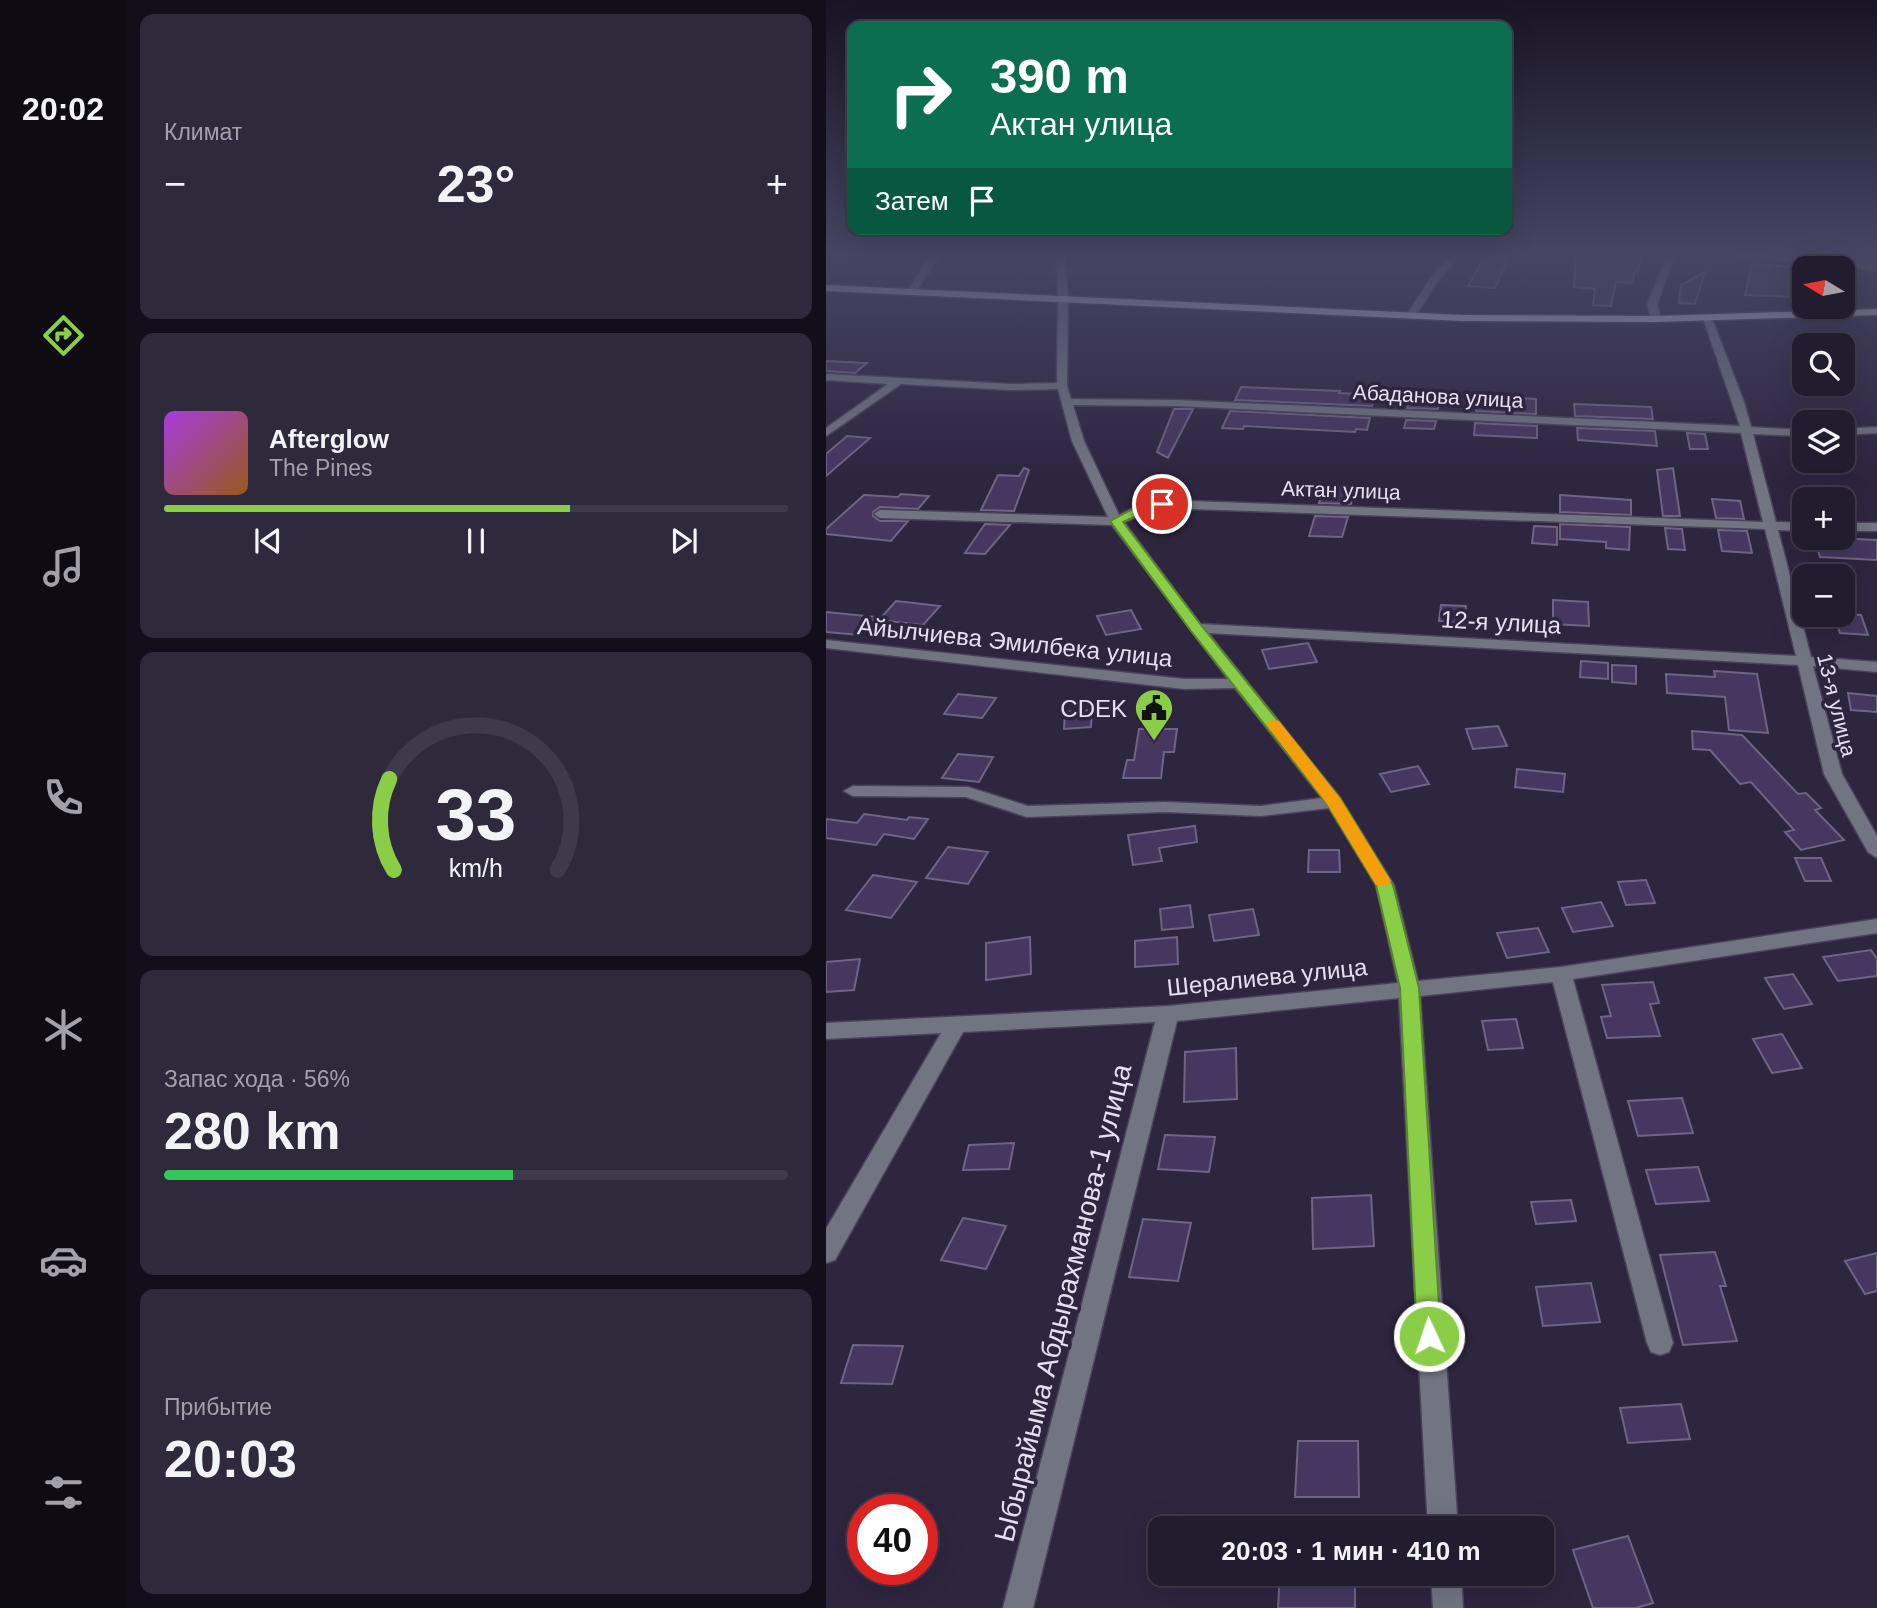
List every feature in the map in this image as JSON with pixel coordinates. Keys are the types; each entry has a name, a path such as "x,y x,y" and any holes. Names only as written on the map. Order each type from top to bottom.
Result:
{"street":[{"path":"1063,327 1062,386 1069,402 1078,441 1116,521 1196,628 1334,802 1385,885 1409,988 1442,1516"},
{"name":"13-я улица","path":"1711,327 1739,402 1833,775 1877,852"},
{"path":"826,377 1011,387 1062,386"},
{"path":"826,433 899,381"},
{"name":"Абаданова улица","path":"1069,402 1177,403 1792,433"},
{"path":"1855,431 1877,429"},
{"name":"Актан улица","path":"880,514 1116,521 1144,508 1162,504 1792,527"},
{"path":"1855,527 1877,527"},
{"name":"12-я улица","path":"1196,628 1877,667"},
{"name":"Айылчиева Эмилбека улица","path":"826,644 1184,684 1241,682"},
{"path":"853,791 968,792 1027,812 1165,807 1261,811 1334,802"},
{"name":"Шералиева улица","path":"826,1031 1168,1014 1561,974 1877,926"},
{"path":"1561,974 1660,1343"},
{"name":"Ыбырайыма Абдырахманова-1 улица","path":"1018,1608 1063,1441 1168,1014"},
{"path":"826,1252 956,1025"},
{"path":"1447,1586 1448,1608"}],"building":[{"path":"826,361 867,363 855,373 826,371"},
{"path":"1241,387 1375,395 1372,406 1235,400"},
{"path":"1478,395 1536,399 1536,414 1476,411"},
{"path":"1409,400 1439,401 1438,409 1407,408"},
{"path":"1574,404 1651,407 1653,419 1575,416"},
{"path":"1174,409 1193,409 1168,458 1157,452"},
{"path":"1230,411 1370,418 1367,430 1356,429 1355,432 1244,426 1243,429 1222,428"},
{"path":"1406,420 1436,421 1434,429 1404,428"},
{"path":"1475,423 1537,426 1537,438 1474,435"},
{"path":"1577,428 1655,431 1657,446 1578,440"},
{"path":"1687,433 1705,434 1708,449 1690,449"},
{"path":"847,436 870,438 826,476 826,454"},
{"path":"1024,468 1029,470 1014,511 981,510 998,475 1019,476"},
{"path":"1673,468 1680,516 1663,516 1657,470"},
{"path":"1324,486 1355,488 1351,504 1319,503"},
{"path":"901,494 929,496 918,509 880,507 873,512 873,516 880,521 908,521 891,541 826,534 826,529 864,495 898,497"},
{"path":"1560,495 1631,500 1631,515 1560,512"},
{"path":"1712,499 1740,501 1744,519 1716,518"},
{"path":"1315,516 1348,517 1342,537 1309,536"},
{"path":"985,524 1010,525 985,554 965,553"},
{"path":"1560,524 1630,527 1629,550 1606,548 1606,542 1560,539"},
{"path":"1534,526 1557,527 1557,545 1532,543"},
{"path":"1665,528 1682,529 1685,550 1668,549"},
{"path":"1718,530 1747,531 1752,553 1722,551"},
{"path":"1855,539 1877,540 1877,560 1820,557 1818,550 1855,550"},
{"path":"1553,600 1588,602 1589,626 1553,624"},
{"path":"896,601 940,606 923,625 879,620"},
{"path":"1441,605 1466,606 1464,623 1439,621"},
{"path":"1131,610 1141,629 1106,635 1097,616"},
{"path":"826,612 876,617 860,635 826,632"},
{"path":"1855,615 1861,615 1868,635 1840,633 1838,627 1855,627"},
{"path":"1308,643 1317,662 1269,669 1262,650"},
{"path":"1581,661 1608,663 1608,679 1580,677"},
{"path":"1612,665 1636,666 1636,684 1612,682"},
{"path":"1714,671 1757,674 1768,733 1729,730 1725,697 1667,693 1666,674 1715,677"},
{"path":"1848,693 1877,696 1877,712 1851,710"},
{"path":"958,694 996,698 982,718 944,714"},
{"path":"1092,710 1091,727 1064,729 1065,712"},
{"path":"1498,726 1507,746 1473,749 1466,729"},
{"path":"1139,729 1177,729 1174,752 1164,752 1161,778 1123,778 1127,760 1134,760"},
{"path":"1692,731 1742,735 1798,794 1806,793 1821,808 1815,810 1844,840 1801,850 1785,832 1794,830 1751,782 1740,784 1710,750 1693,749"},
{"path":"958,754 993,757 979,782 942,778"},
{"path":"1418,766 1429,784 1391,792 1380,774"},
{"path":"1517,769 1565,774 1563,792 1515,787"},
{"path":"864,814 907,820 909,817 928,819 914,839 884,834 876,845 826,838 826,819 857,823"},
{"path":"1195,826 1197,842 1159,848 1162,861 1133,865 1128,835"},
{"path":"948,847 988,852 968,884 926,878"},
{"path":"1309,850 1339,850 1340,872 1308,872"},
{"path":"1795,858 1821,858 1831,881 1805,881"},
{"path":"873,875 917,882 891,918 846,910"},
{"path":"1646,880 1655,903 1626,905 1618,882"},
{"path":"1601,902 1613,926 1573,932 1562,908"},
{"path":"1190,905 1193,927 1162,930 1160,909"},
{"path":"1253,909 1259,935 1214,941 1209,915"},
{"path":"1538,928 1549,952 1507,958 1497,933"},
{"path":"1030,937 1031,974 986,980 986,943"},
{"path":"1177,937 1178,964 1135,967 1135,941"},
{"path":"1871,950 1877,959 1877,976 1838,981 1823,957"},
{"path":"860,959 854,990 826,992 826,962"},
{"path":"1793,974 1812,1004 1784,1009 1765,978"},
{"path":"1653,982 1659,1003 1650,1004 1660,1036 1607,1038 1601,1017 1611,1016 1602,985"},
{"path":"1516,1019 1523,1048 1488,1050 1482,1021"},
{"path":"1782,1034 1802,1068 1772,1073 1753,1039"},
{"path":"1236,1048 1237,1099 1184,1102 1185,1052"},
{"path":"1682,1098 1693,1133 1638,1136 1628,1101"},
{"path":"1165,1135 1215,1137 1209,1172 1158,1169"},
{"path":"1014,1143 1009,1169 963,1170 969,1145"},
{"path":"1698,1167 1709,1201 1656,1204 1646,1170"},
{"path":"1371,1195 1374,1246 1313,1249 1312,1198"},
{"path":"1571,1200 1576,1221 1536,1224 1531,1202"},
{"path":"963,1218 1006,1226 986,1269 941,1260"},
{"path":"1143,1219 1191,1223 1178,1281 1129,1277"},
{"path":"1715,1252 1726,1286 1720,1286 1737,1341 1683,1345 1660,1255"},
{"path":"1877,1253 1877,1291 1865,1294 1845,1261"},
{"path":"1591,1283 1600,1322 1543,1326 1536,1287"},
{"path":"853,1345 903,1346 892,1384 841,1383"},
{"path":"1681,1404 1690,1439 1628,1443 1620,1408"},
{"path":"1298,1441 1358,1441 1359,1497 1295,1497"},
{"path":"1628,1536 1653,1603 1636,1608 1593,1608 1573,1550"},
{"path":"1279,1586 1355,1586 1355,1608 1278,1608"}],"slow traffic":[{"path":"1273,724 1334,802 1382,881"}],"place":[{"name":"CDEK","path":"1154,742"}],"route":[{"path":"1162,504 1144,508 1116,521 1150,569 1334,802 1385,885 1409,988 1429,1336"}]}
